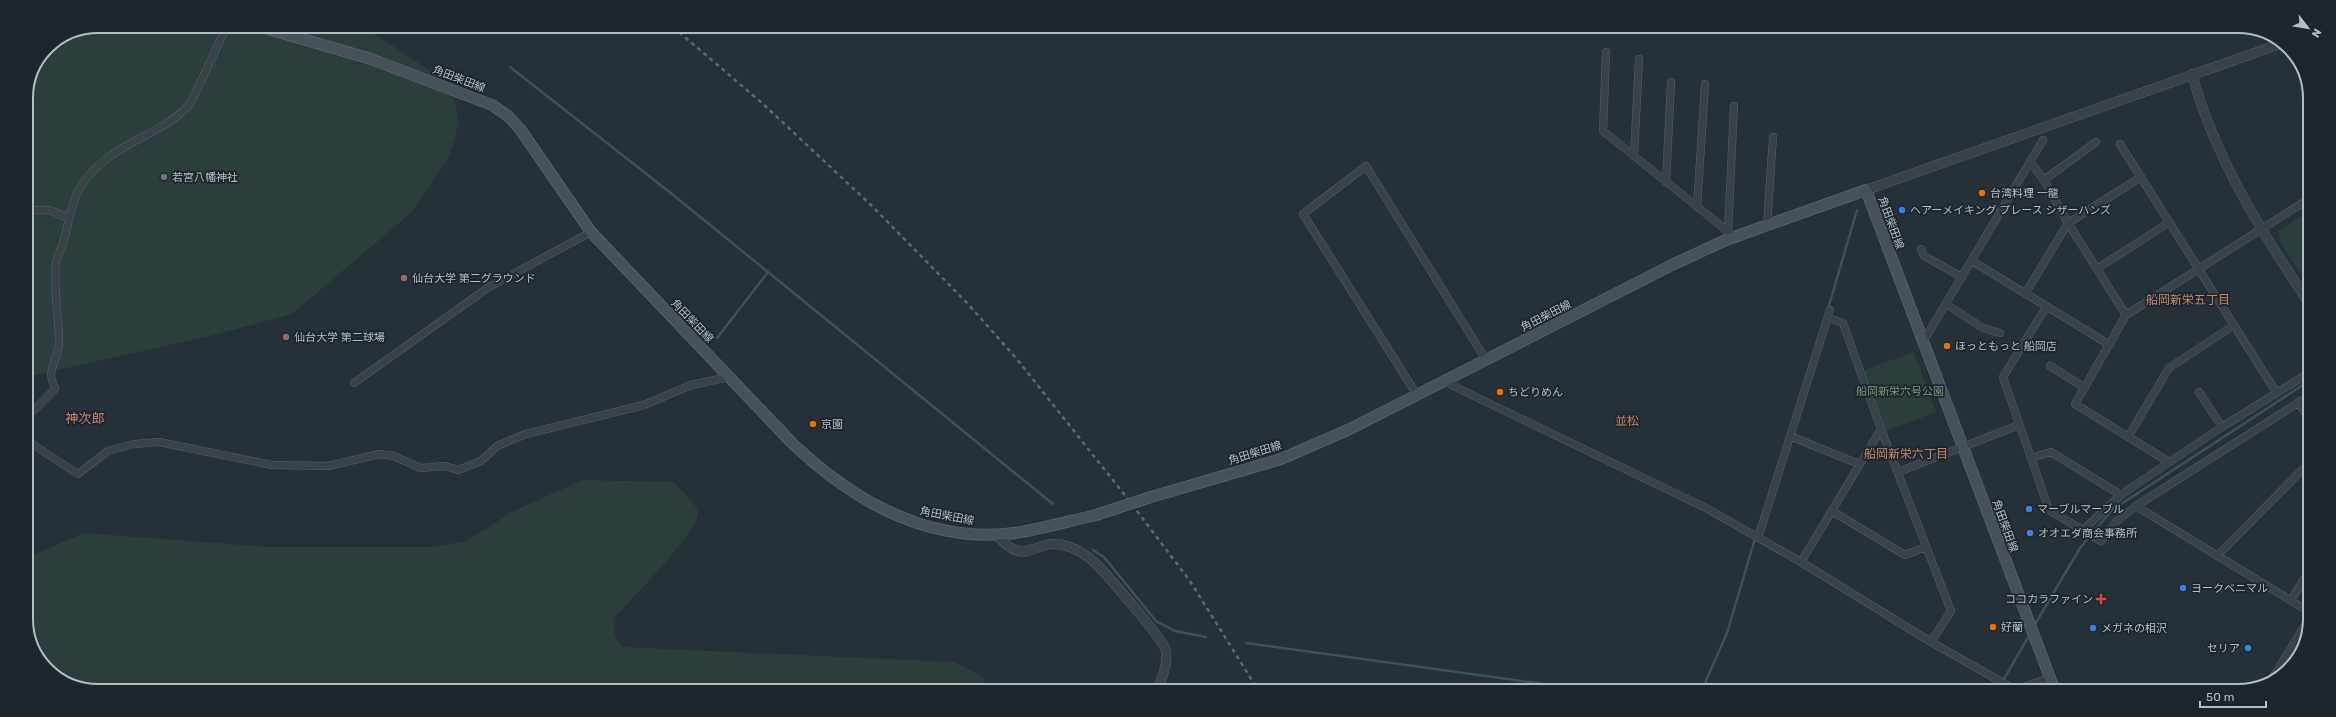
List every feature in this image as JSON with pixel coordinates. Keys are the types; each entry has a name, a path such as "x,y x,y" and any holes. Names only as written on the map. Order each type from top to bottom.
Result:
{"main road":[{"name":"角田柴田線","path":"282,33 371,59 492,105 508,116 520,129 591,232 730,377 767,419 809,459 867,502 919,524 969,534 1016,533 1096,515 1151,497 1281,459 1350,429 1731,234 1767,226 1866,190 2052,684"}],"street":[{"path":"33,411 55,389 51,374 59,346 59,332 56,314 56,262 64,241 68,218 75,194 102,162 116,151 167,125 190,104 224,33"},
{"path":"1866,190 2276,45"},
{"path":"1606,52 1602,131 1731,234"},
{"path":"1634,156 1639,59"},
{"path":"2192,74 2227,164 2263,229 2303,293"},
{"path":"1666,182 1670,82"},
{"path":"1697,207 1705,84"},
{"path":"1731,234 1734,106"},
{"path":"1767,226 1773,137"},
{"path":"1923,342 2031,163 2043,140"},
{"path":"2044,180 2096,142"},
{"path":"2120,144 2276,392"},
{"path":"2031,163 2044,180 2068,223 2098,268 2126,315"},
{"path":"1417,395 1303,214 1366,166 1486,360"},
{"path":"2025,294 2068,223 2141,177"},
{"path":"2168,462 2074,404 2110,346 2126,315 2303,203"},
{"path":"33,210 50,210 68,218"},
{"path":"2098,268 2170,222"},
{"path":"354,383 490,286 591,232"},
{"path":"1921,249 1924,256 1962,277"},
{"path":"1972,261 2110,346"},
{"path":"1946,304 1984,328 2000,333"},
{"path":"2046,307 2003,377 2049,510 2101,541 2116,522 2136,506 2303,399"},
{"path":"1755,537 1792,437 1830,310"},
{"path":"1828,318 1843,323 1881,429 1951,611 1931,642"},
{"path":"2128,437 2169,368 2234,325"},
{"path":"2050,366 2085,388"},
{"path":"2084,531 2121,495 2168,462 2276,392 2303,376"},
{"path":"33,445 78,474 108,451 134,444 159,442 272,465 324,467 380,454 394,456 420,468 445,466 458,470 481,461 497,446 526,434 644,405 691,385 730,377"},
{"path":"1443,381 1706,508 1801,562 1931,642 2003,684"},
{"path":"2199,392 2222,427"},
{"path":"2298,402 2303,410"},
{"path":"1898,472 2019,425"},
{"path":"1801,562 1881,429"},
{"path":"1792,437 1859,464"},
{"path":"2032,458 2051,452 2121,495"},
{"path":"2217,556 2303,469"},
{"path":"2136,506 2303,608"},
{"path":"1832,511 1904,555 1926,547"},
{"path":"996,534 1006,546 1014,552 1020,553 1053,544 1069,546 1092,560 1109,578 1164,645 1165,663 1159,684"},
{"path":"2291,600 2303,581"},
{"path":"2276,672 2302,630"},
{"path":"2031,684 2049,678"}],"green space":[{"path":"98,33 373,33 448,83 454,94 459,123 449,157 411,213 292,314 210,336 33,375 33,98 34,85 38,73 52,52 73,38 85,34"},
{"path":"2303,215 2303,277 2282,245 2278,231"},
{"name":"船岡新栄六号公園","path":"1914,352 1936,412 1886,431 1864,370"},
{"path":"582,480 673,482 691,500 698,512 696,521 688,534 647,583 613,619 615,637 622,647 955,662 983,677 985,684 98,684 81,682 62,673 46,659 35,636 33,623 33,555 84,533 268,547 429,547 467,541 512,512"}],"waterway":[{"path":"510,67 672,194 1053,504"},
{"path":"1828,309 1857,210"},
{"path":"717,338 768,272"},
{"path":"2034,626 2080,548 2112,510 2303,385"},
{"path":"1705,684 1727,633 1759,525"},
{"path":"1093,550 1104,557 1156,621 1175,631 1206,637"},
{"path":"2001,684 2030,634"},
{"path":"1246,643 1544,684"}],"railway":[{"path":"680,33 762,103 872,206 968,304 1016,358 1124,494 1190,581 1254,684"}],"place":[{"name":"若宮八幡神社","path":"164,177"},
{"name":"台湾料理 一龍","path":"1982,193"},
{"name":"ヘアーメイキング プレース シザーハンズ","path":"1902,210"},
{"name":"仙台大学 第二グラウンド","path":"404,278"},
{"name":"仙台大学 第二球場","path":"286,337"},
{"name":"ほっともっと 船岡店","path":"1947,346"},
{"name":"ちどりめん","path":"1500,392"},
{"name":"京園","path":"813,424"},
{"name":"マーブルマーブル","path":"2029,509"},
{"name":"オオエダ商会事務所","path":"2030,533"},
{"name":"ヨークベニマル","path":"2183,588"},
{"name":"ココカラファイン","path":"2101,599"},
{"name":"好蘭","path":"1993,627"},
{"name":"メガネの相沢","path":"2093,628"},
{"name":"セリア","path":"2248,648"}],"district":[{"name":"船岡新栄五丁目","path":"2188,300"},
{"name":"神次郎","path":"85,418"},
{"name":"並松","path":"1627,421"},
{"name":"船岡新栄六丁目","path":"1906,454"}]}
